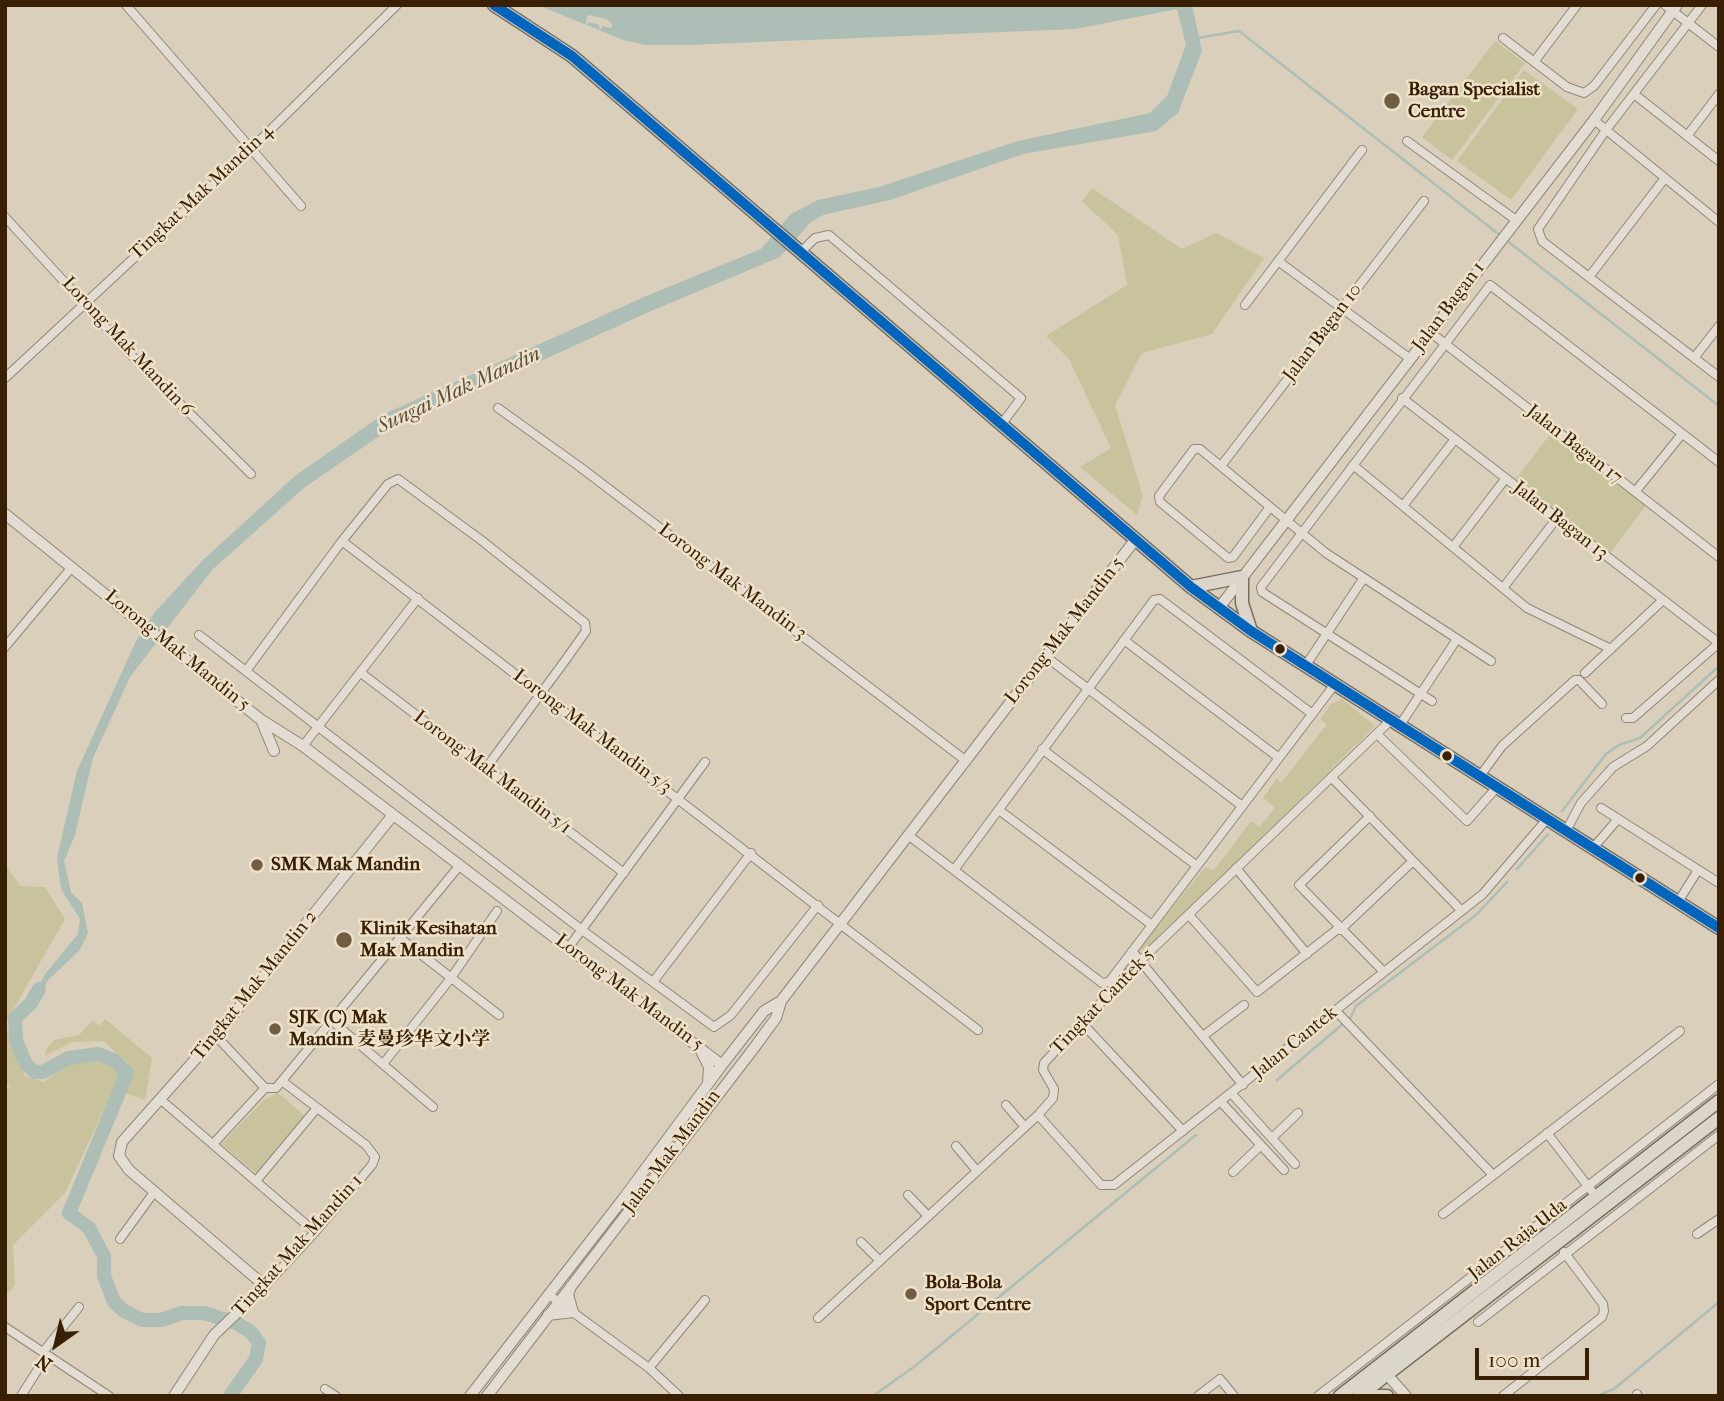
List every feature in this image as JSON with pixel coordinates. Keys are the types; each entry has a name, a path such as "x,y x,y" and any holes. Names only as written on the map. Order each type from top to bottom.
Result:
{"main road":[{"path":"494,5 572,56 1191,587 1251,631 1719,928"},
{"path":"1191,587 1242,577 1242,603 1251,631"},
{"name":"Jalan Raja Uda","path":"1359,1396 1383,1369 1719,1101"},
{"name":"Jalan Raja Uda","path":"1340,1396 1562,1250 1719,1118"},
{"path":"1368,1396 1387,1396"}],"street":[{"path":"126,5 301,206"},
{"name":"Tingkat Mak Mandin 4","path":"5,378 251,149 397,5"},
{"path":"1534,62 1577,5"},
{"path":"1503,38 1567,87 1584,93 1594,86 1656,5"},
{"path":"1702,5 1606,130 1538,226 1539,236 1719,377"},
{"path":"1671,7 1719,47"},
{"name":"Jalan Bagan 1","path":"1219,608 1594,120 1671,7"},
{"path":"1634,94 1719,161"},
{"path":"1687,136 1719,94"},
{"path":"1594,120 1719,222"},
{"path":"1407,141 1514,223"},
{"path":"1245,305 1362,150"},
{"path":"1589,277 1665,178"},
{"name":"Jalan Bagan 10","path":"1221,466 1424,201"},
{"name":"Lorong Mak Mandin 6","path":"5,217 151,376 251,474"},
{"path":"796,248 815,238 829,235 1021,398 1001,425"},
{"path":"1278,261 1409,358"},
{"path":"1432,701 1262,592 1261,587 1490,285 1719,462"},
{"path":"1694,358 1719,326"},
{"name":"Jalan Bagan 17","path":"1430,332 1719,557"},
{"name":"Jalan Bagan 13","path":"1402,398 1719,643"},
{"name":"Lorong Mak Mandin 3","path":"498,408 591,474 965,760"},
{"path":"1635,492 1682,433"},
{"path":"1403,506 1455,439"},
{"path":"1270,507 1233,557 1228,558 1160,502 1159,496 1194,449 1200,449 1270,507 1301,534 1363,579 1492,661"},
{"path":"1353,465 1537,615 1611,649"},
{"path":"1453,547 1506,478"},
{"path":"246,671 342,541 388,484 398,479 481,540 585,623 586,631 486,768"},
{"name":"Lorong Mak Mandin 5","path":"5,514 260,719 303,746 722,1065 764,1011 781,1001 1135,540"},
{"path":"1503,588 1557,518"},
{"name":"Lorong Mak Mandin 5/3","path":"342,541 841,922 978,1030"},
{"path":"7,643 72,567"},
{"path":"1306,665 1363,579"},
{"path":"303,746 418,598"},
{"path":"954,870 1154,600 1160,599 1311,713"},
{"path":"1585,673 1663,600"},
{"path":"198,635 582,930 714,1027 722,1024 818,905"},
{"name":"Tingkat Cantek 5","path":"818,1318 1038,1115 1053,1098 1054,1089 1043,1070 1044,1063 1139,962 1236,868 1331,776 1396,722 1421,694 1457,639"},
{"path":"1124,640 1279,758"},
{"path":"1626,718 1633,718 1719,643"},
{"path":"1045,656 1242,806"},
{"name":"Lorong Mak Mandin 5/1","path":"361,673 624,873"},
{"path":"1480,776 1502,746 1575,680 1579,680 1602,704"},
{"path":"1564,829 1581,803 1613,767 1647,746 1719,681"},
{"path":"908,835 1102,983 1109,982 1335,684"},
{"path":"260,719 274,751"},
{"path":"1378,735 1465,821 1470,821 1497,787"},
{"path":"1042,749 1197,866"},
{"path":"569,947 705,762"},
{"path":"1331,776 1462,911"},
{"path":"1601,808 1719,883"},
{"path":"999,810 1152,925"},
{"name":"Tingkat Mak Mandin 2","path":"155,1191 129,1170 119,1156 121,1142 216,1036 394,815"},
{"path":"1370,817 1299,885 1339,929 1384,972"},
{"name":"Jalan Cantek","path":"1038,1115 1094,1178 1107,1188 1114,1185 1338,1013 1384,972 1483,894 1548,819"},
{"path":"1593,848 1618,819"},
{"path":"653,982 751,853"},
{"path":"1189,915 1257,992 1339,929 1413,861"},
{"path":"216,1036 265,1088 276,1088 460,865"},
{"path":"1236,868 1307,954"},
{"path":"1678,902 1698,870"},
{"path":"383,1064 450,978 497,911"},
{"path":"400,939 499,1015"},
{"path":"1132,951 1243,1085"},
{"name":"Jalan Mak Mandin","path":"487,1396 776,1018 781,1001"},
{"path":"1203,1036 1244,1005"},
{"path":"1338,1013 1493,1175"},
{"path":"332,1021 433,1107"},
{"path":"1082,1023 1183,1131"},
{"path":"1443,1214 1680,1031"},
{"path":"692,1041 720,1054 736,1047"},
{"path":"692,1041 709,1067 707,1087"},
{"path":"717,1092 723,1082 722,1065 732,1064 747,1056"},
{"name":"Jalan Mak Mandin","path":"470,1396 722,1065"},
{"name":"Tingkat Mak Mandin 1","path":"174,1396 214,1335 265,1286 372,1165 374,1157 366,1145 282,1082"},
{"name":"Jalan Raja Uda","path":"1318,1396 1719,1084"},
{"path":"213,1144 265,1088"},
{"path":"1232,1094 1295,1164"},
{"path":"160,1099 314,1232"},
{"path":"1221,1102 1284,1170"},
{"path":"1006,1105 1025,1127"},
{"path":"256,1181 317,1108"},
{"path":"1272,1138 1298,1113"},
{"path":"1547,1133 1597,1198"},
{"path":"1478,1322 1562,1250 1719,1135"},
{"path":"1233,1172 1261,1145"},
{"path":"957,1146 977,1171"},
{"path":"120,1239 155,1191 265,1286"},
{"path":"908,1195 928,1216"},
{"path":"1697,1234 1719,1219"},
{"path":"861,1242 880,1261"},
{"path":"1503,1396 1602,1317 1603,1304 1562,1250"},
{"path":"571,1285 568,1295 573,1312"},
{"path":"548,1294 649,1368 679,1396"},
{"path":"649,1368 705,1300"},
{"path":"21,1396 45,1353 79,1307"},
{"path":"548,1315 573,1312"},
{"path":"5,1326 109,1396"},
{"path":"1383,1369 1406,1396"},
{"path":"1198,1396 1220,1379 1234,1396"},
{"path":"325,1389 336,1396"}],"shaded area":[{"path":"1495,41 1525,63 1452,160 1422,137"},
{"path":"1524,70 1578,109 1511,200 1457,161"},
{"path":"1092,188 1182,249 1216,233 1264,258 1212,334 1142,353 1115,405 1143,496 1137,515 1080,467 1111,448 1069,359 1046,336 1127,285 1118,235 1082,201"},
{"path":"1551,433 1646,505 1611,552 1516,479"},
{"path":"1342,699 1375,726 1144,954 1140,948 1205,867 1214,870 1251,821 1259,827 1275,808 1263,798 1277,778 1281,783 1327,724 1320,720 1331,704"},
{"path":"5,863 20,886 45,887 65,919 5,1024"},
{"path":"105,1019 152,1058 145,1100 124,1093 134,1074 127,1062 103,1041 73,1042 45,1056 46,1049 54,1040 79,1035 93,1020 99,1026"},
{"path":"5,1024 25,1076 44,1082 75,1059 108,1063 120,1075 65,1193 13,1245 15,1285 5,1296 5,1090 10,1087 5,1083"},
{"path":"278,1093 305,1116 256,1173 221,1144 264,1100"}],"water":[{"path":"538,5 1192,5 1202,51 1178,113 1156,131 1023,154 890,200 823,215 810,223 780,257 651,311 388,430 305,487 212,570 130,677 93,758 75,835 64,861 71,892 82,903 88,933 79,951 50,978 31,1003 45,974 78,934 80,919 61,889 57,858 77,771 136,641 155,612 202,561 295,476 382,415 644,297 761,249 791,214 818,200 879,187 1018,141 1150,113 1167,96 1186,45 1177,9 1075,29 646,45 623,40"}],"pier":[{"path":"588,15 607,19 613,25 611,28 602,26 600,31 599,25 589,22 585,26"}],"waterway":[{"path":"1197,38 1239,31 1501,236"},
{"path":"1506,240 1719,406"},
{"path":"1562,811 1606,754 1619,745 1640,738 1719,666"},
{"path":"1517,869 1548,834"},
{"path":"1277,1080 1351,1017 1356,1006 1476,915 1507,882"},
{"name":"Sungai Mak Mandin","path":"39,989 31,1003 15,1018 16,1041 26,1064 35,1072 43,1072 69,1058 98,1054 114,1060 127,1073 69,1213 89,1228 104,1256 104,1276 114,1302 124,1311 142,1320 161,1320 182,1313 204,1313 236,1323 251,1332 259,1343 256,1359 230,1396"},
{"path":"873,1396 915,1366 1196,1135"},
{"path":"1597,1396 1614,1389 1719,1302"}],"transit line":[{"path":"494,5 572,56 1191,587 1251,631 1719,928"}],"place":[{"name":"Bagan Specialist Centre","path":"1392,101"},
{"name":"SMK Mak Mandin","path":"257,865"},
{"name":"Klinik Kesihatan Mak Mandin","path":"344,940"},
{"name":"SJK (C) Mak Mandin 麦曼珍华文小学","path":"275,1029"},
{"name":"Bola-Bola Sport Centre","path":"911,1294"}]}
